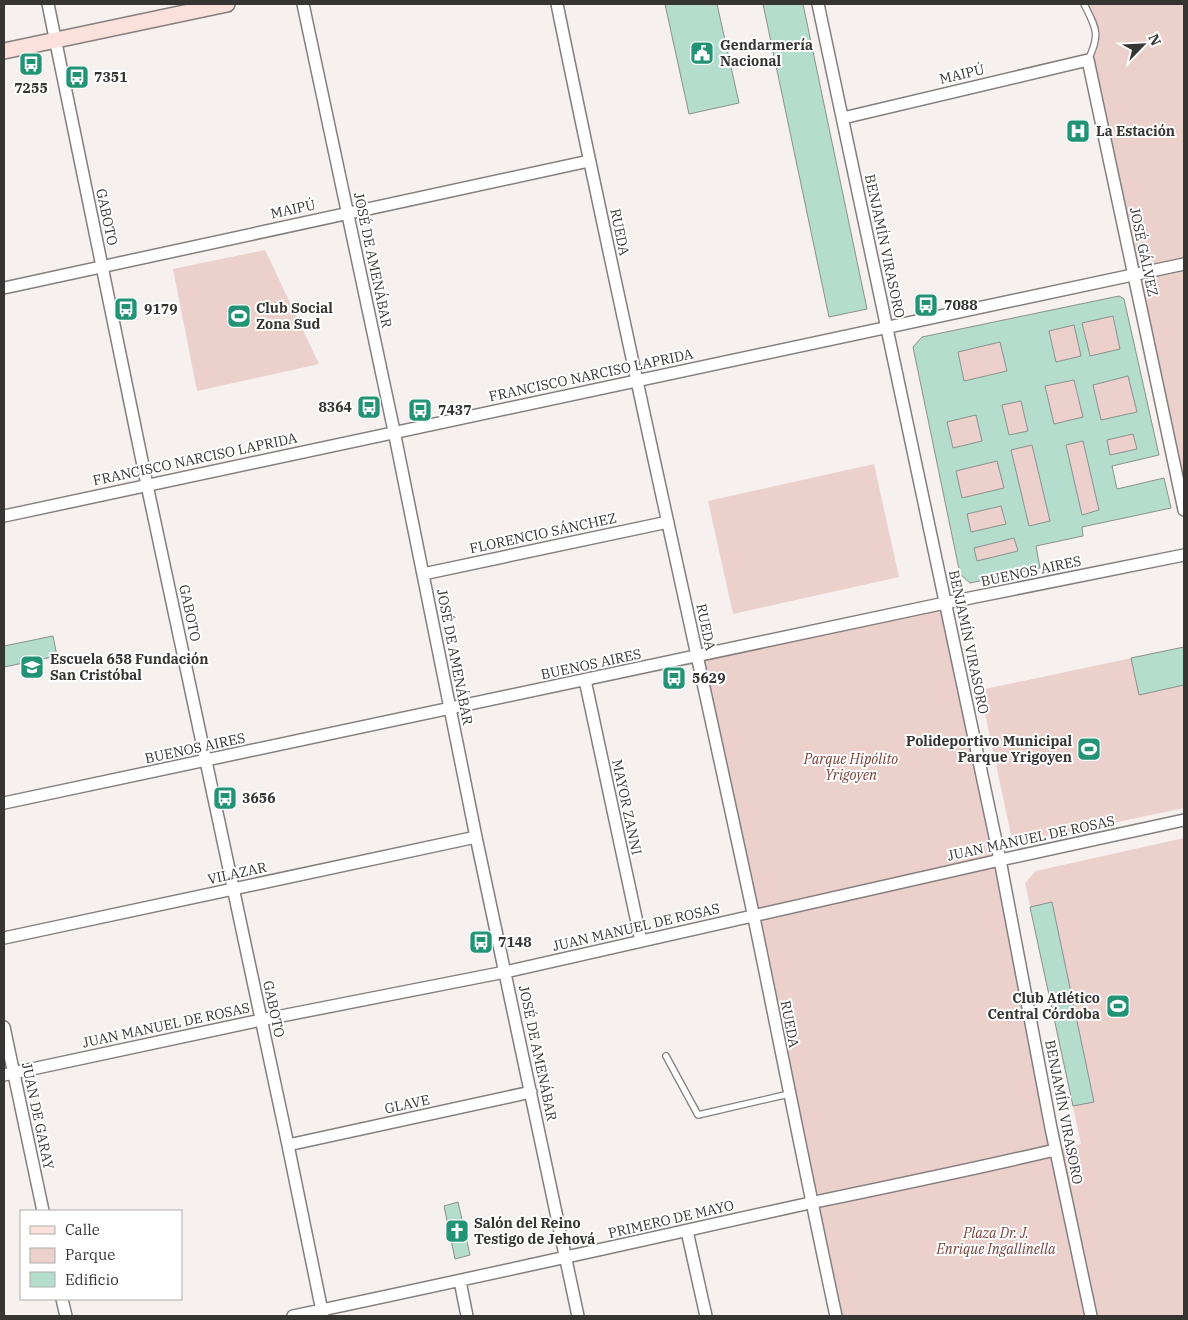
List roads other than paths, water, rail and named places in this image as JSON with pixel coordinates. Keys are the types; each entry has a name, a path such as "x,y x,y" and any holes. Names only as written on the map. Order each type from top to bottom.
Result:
{"main road":[{"path":"4,51 227,4"}],"street":[{"name":"GABOTO","path":"48,4 147,485 323,1313"},
{"name":"JOSÉ DE AMENÁBAR","path":"303,4 394,432 476,837 578,1316"},
{"name":"RUEDA","path":"557,4 636,381 753,916 811,1203 836,1316"},
{"name":"BENJAMÍN VIRASORO","path":"818,4 1000,860 1055,1150 1091,1316"},
{"name":"MAIPÚ","path":"843,118 1088,60"},
{"name":"JOSÉ GÁLVEZ","path":"1088,60 1184,510"},
{"name":"MAIPÚ","path":"4,288 589,160"},
{"name":"FRANCISCO NARCISO LAPRIDA","path":"4,516 1184,264"},
{"name":"FLORENCIO SÁNCHEZ","path":"423,574 668,522"},
{"name":"BUENOS AIRES","path":"4,803 945,603 1184,555"},
{"name":"MAYOR ZANNI","path":"584,680 641,941"},
{"name":"JUAN MANUEL DE ROSAS","path":"9,1074 261,1020 505,972 1184,820"},
{"name":"VILAZAR","path":"4,938 476,837"},
{"name":"JUAN DE GARAY","path":"4,1027 9,1074 43,1210"},
{"name":"GLAVE","path":"288,1145 531,1092"},
{"name":"PRIMERO DE MAYO","path":"293,1316 323,1313 1055,1150"},
{"path":"687,1231 706,1316"},
{"path":"460,1281 468,1316"},
{"path":"62,1300 66,1316"}],"lane":[{"name":"JOSÉ GÁLVEZ","path":"1084,4 1094,25 1096,44 1088,60"},
{"path":"666,1056 698,1115 789,1094"}],"place":[{"name":"Gendarmería Nacional","path":"702,53"},
{"name":"7255","path":"31,64"},
{"name":"7351","path":"77,77"},
{"name":"La Estación","path":"1078,131"},
{"name":"7088","path":"926,305"},
{"name":"9179","path":"126,309"},
{"name":"Club Social Zona Sud","path":"239,316"},
{"name":"8364","path":"369,407"},
{"name":"7437","path":"420,410"},
{"name":"Escuela 658 Fundación San Cristóbal","path":"32,667"},
{"name":"5629","path":"674,678"},
{"name":"Polideportivo Municipal Parque Yrigoyen","path":"1089,749"},
{"name":"3656","path":"225,798"},
{"name":"7148","path":"481,942"},
{"name":"Club Atlético Central Córdoba","path":"1118,1006"},
{"name":"Salón del Reino Testigo de Jehová","path":"457,1231"}],"park label":[{"name":"Parque Hipólito Yrigoyen","path":"851,768"},
{"name":"Plaza Dr. J. Enrique Ingallinella","path":"996,1242"}]}
